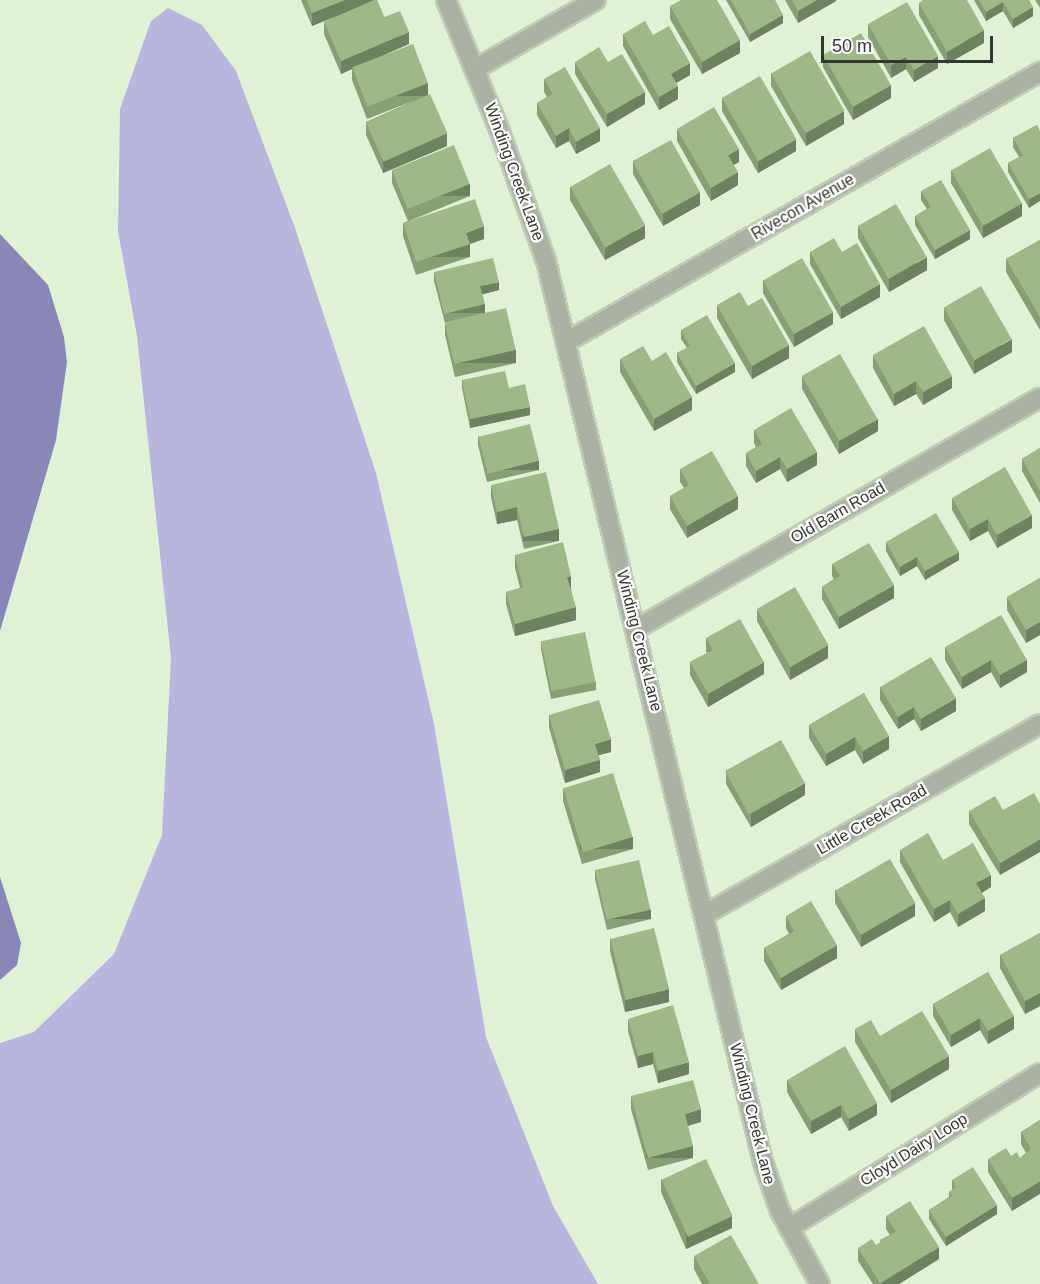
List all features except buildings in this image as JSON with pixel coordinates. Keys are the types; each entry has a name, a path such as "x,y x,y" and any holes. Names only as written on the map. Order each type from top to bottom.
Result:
{"street":[{"name":"Winding Creek Lane","path":"446,0 536,227 636,629 763,1162 773,1195 820,1284"},
{"path":"475,69 596,0"},
{"name":"Rivecon Avenue","path":"566,342 1040,72"},
{"name":"Old Barn Road","path":"636,629 1040,398"},
{"name":"Little Creek Road","path":"704,915 1040,724"},
{"name":"Cloyd Dairy Loop","path":"789,1228 1040,1073"}],"shaded area":[{"path":"168,8 202,25 236,71 295,228 376,473 434,724 486,1037 553,1206 598,1284 0,1284 0,1043 34,1032 114,954 162,835 171,658 137,336 118,231 120,109 151,21"},
{"path":"0,234 48,285 64,337 67,362 56,440 0,631"},
{"path":"0,877 21,943 17,965 0,980"}]}
